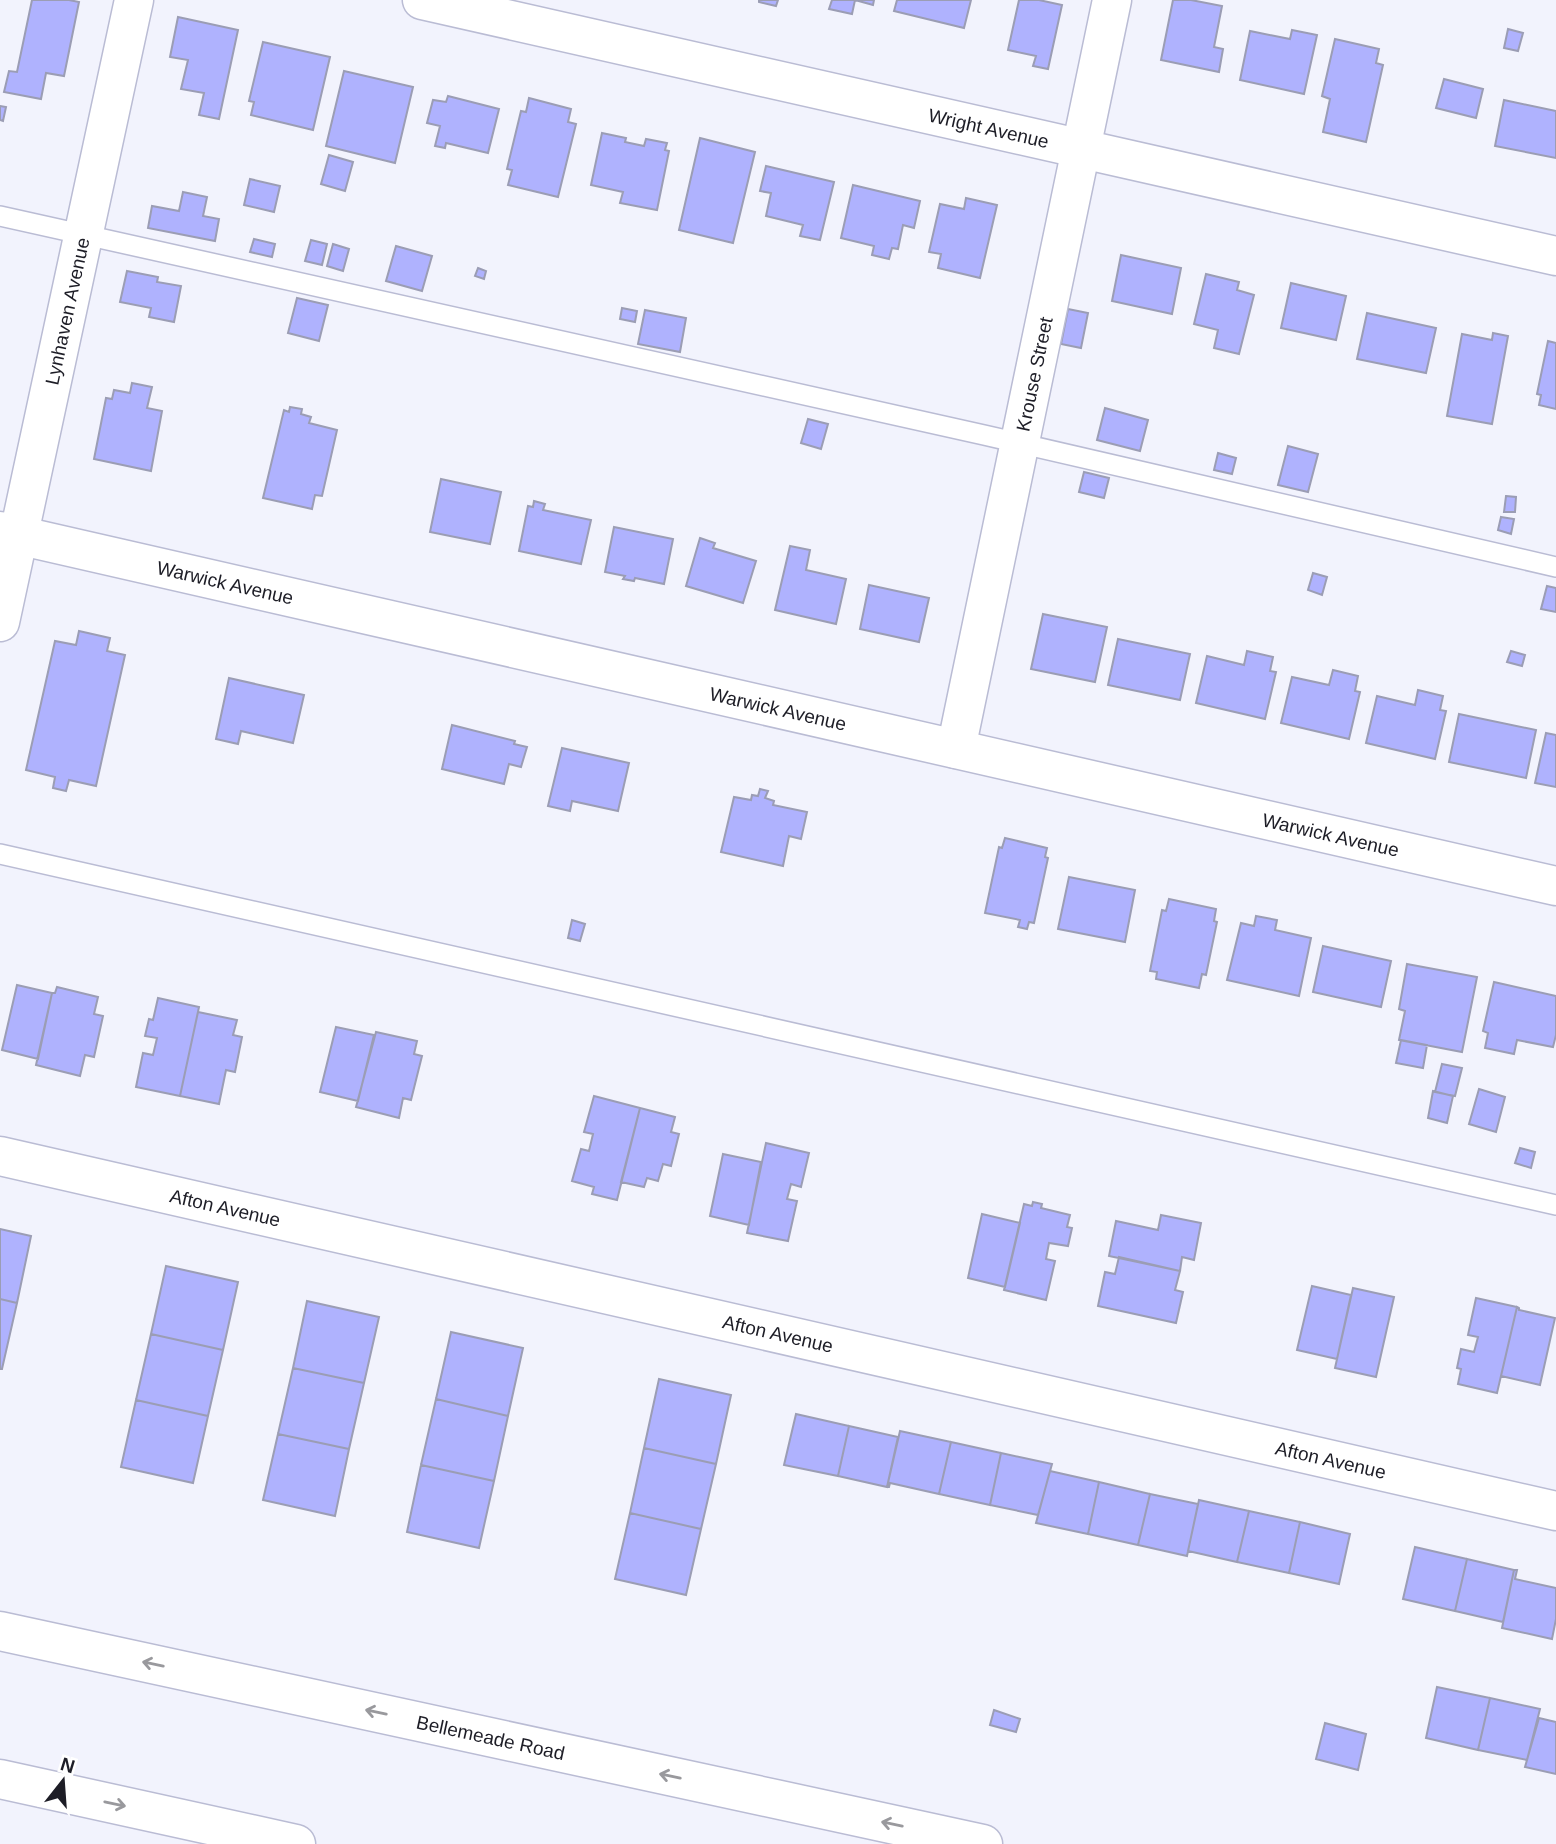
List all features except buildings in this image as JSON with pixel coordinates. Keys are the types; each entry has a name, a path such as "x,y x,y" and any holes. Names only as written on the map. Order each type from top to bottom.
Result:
{"street":[{"name":"Lynhaven Avenue","path":"0,622 9,533 83,234 134,0"},
{"name":"Wright Avenue","path":"422,0 1556,256"},
{"name":"Krouse Street","path":"956,749 1112,0"},
{"name":"Warwick Avenue","path":"9,533 1556,886"},
{"name":"Afton Avenue","path":"0,1156 1556,1511"},
{"name":"Bellemeade Road","path":"0,1631 983,1844"},
{"path":"0,1779 296,1844"}],"lane":[{"path":"0,216 1019,443 1556,568"},
{"path":"0,854 1556,1205"}]}
